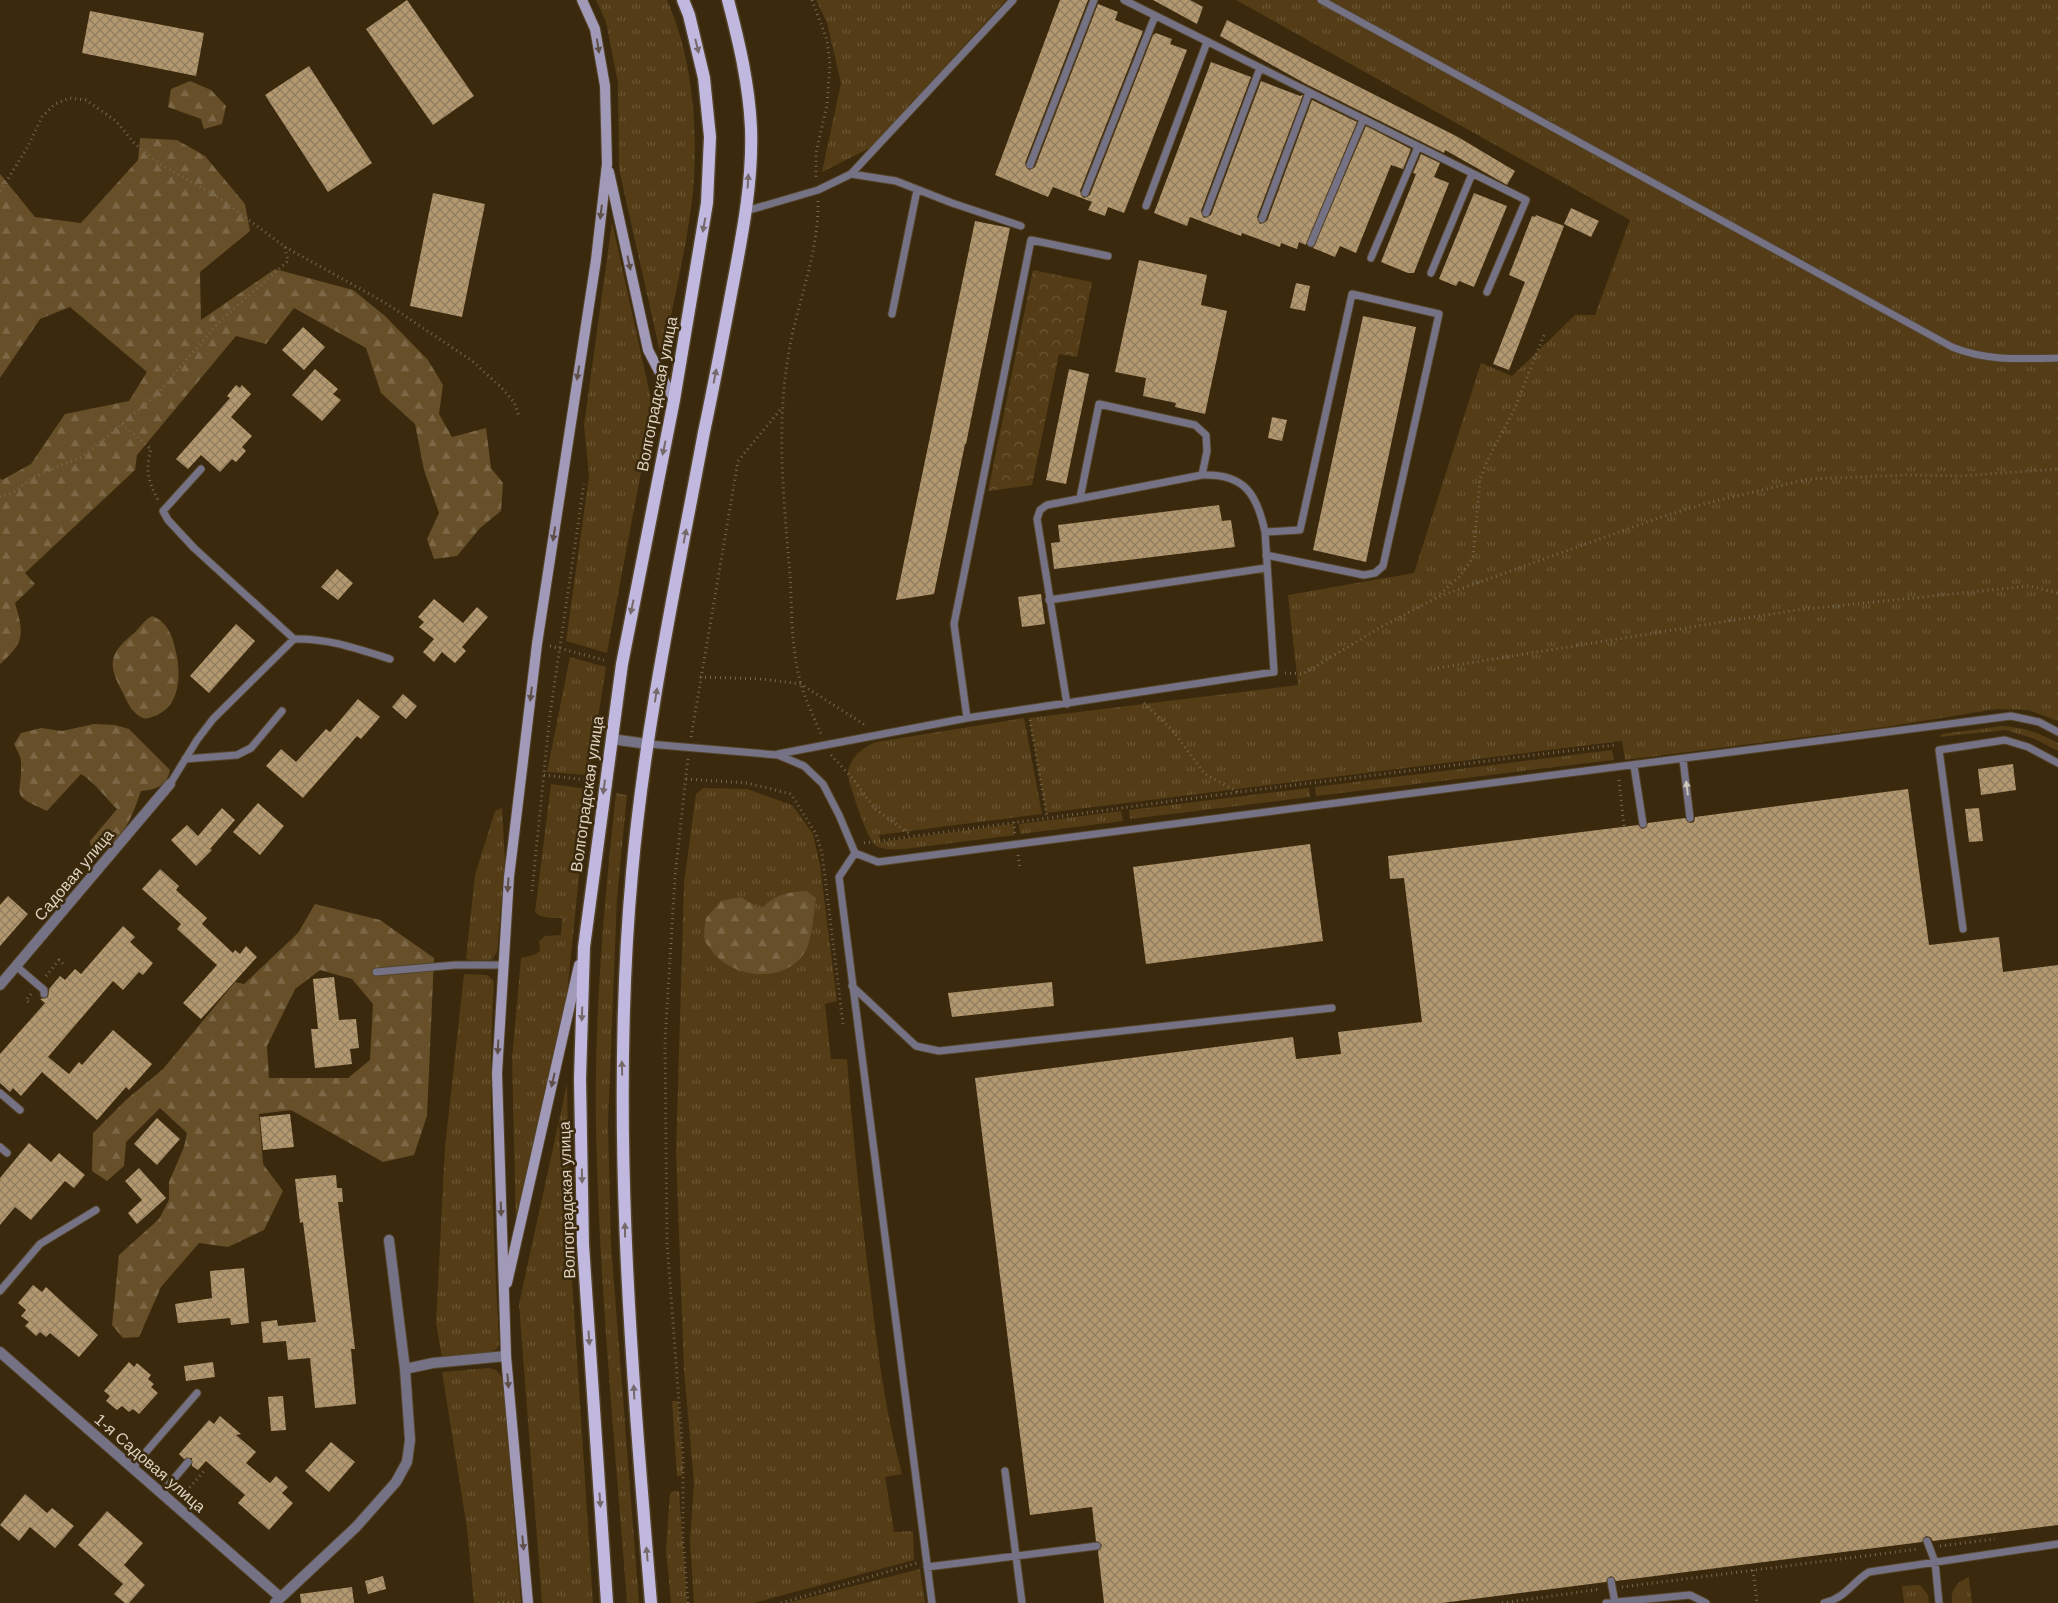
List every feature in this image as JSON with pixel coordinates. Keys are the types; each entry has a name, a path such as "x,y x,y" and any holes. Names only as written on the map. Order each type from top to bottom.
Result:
{"main road":[{"path":"528,1603 506,1356 497,1073 509,877 537,644 596,260 607,164 604,86 595,29 582,0"},
{"name":"Волгоградская улица","path":"607,1603 583,1245 580,1078 584,947 611,739 629,619 674,400 707,203 710,137 704,78 689,15 682,0"},
{"path":"651,1603 634,1398 626,1256 621,1054 632,873 648,744 668,624 746,211 751,130 744,63 728,0"},
{"path":"607,164 648,350 674,400"},
{"path":"503,1298 584,947"}],"street":[{"path":"611,739 648,744"},
{"name":"Садовая улица","path":"1,984 170,784"},
{"path":"278,1600 356,1527 396,1482 407,1462 410,1440 405,1370 389,1240"},
{"name":"1-я Садовая улица","path":"0,1352 162,1493 278,1600"},
{"path":"405,1370 433,1363 506,1356"}],"lane":[{"path":"746,211 818,190 851,174 1013,0"},
{"path":"1030,166 1094,0"},
{"path":"1124,0 1526,200 1487,292"},
{"path":"1321,0 1952,347 1973,355 2013,360 2058,358"},
{"path":"1085,193 1155,16"},
{"path":"1146,206 1208,42"},
{"path":"1206,212 1260,68"},
{"path":"1262,219 1309,93"},
{"path":"1311,242 1363,120"},
{"path":"1371,258 1418,147"},
{"path":"851,174 896,181 1021,226"},
{"path":"1431,273 1472,174"},
{"path":"892,314 917,190"},
{"path":"967,718 954,624 1031,240 1108,256"},
{"path":"1265,532 1300,530 1352,294 1439,314 1383,566 1375,573 1364,575 1266,555"},
{"path":"1080,498 1099,404 1195,425 1206,435 1207,451 1202,475"},
{"path":"201,469 163,511 168,520 194,548 294,639"},
{"path":"648,744 778,754 967,718 1067,704 1274,672 1265,532 1262,516 1252,495 1240,481 1221,474 1202,475 1047,505 1040,510 1038,519 1049,600 1067,704"},
{"path":"1049,600 1266,568"},
{"path":"170,784 213,719 294,639 317,638 390,659"},
{"path":"185,759 237,755 250,748 282,711"},
{"path":"778,754 804,766 823,784 839,815 850,846 855,854 878,862 2011,716 2039,722 2058,732"},
{"path":"1964,929 1939,750 2006,740 2028,747 2058,763"},
{"path":"1683,759 1690,818"},
{"path":"1634,766 1643,824"},
{"path":"855,854 839,877 932,1603"},
{"path":"376,972 456,965 503,965"},
{"path":"16,966 44,990 44,994"},
{"path":"852,986 916,1046 939,1051 1332,1008"},
{"path":"0,1093 20,1110"},
{"path":"0,1147 7,1153"},
{"path":"0,1292 40,1244 96,1210"},
{"path":"132,1468 197,1393"},
{"path":"162,1493 188,1462"},
{"path":"1005,1471 1022,1603"},
{"path":"1928,1544 1936,1562 1939,1603"},
{"path":"1824,1603 1846,1594 1860,1578 1869,1572 2058,1544"},
{"path":"927,1567 1097,1546"},
{"path":"1612,1585 1614,1602"},
{"path":"1606,1603 1690,1595 1706,1603"}],"path":[{"path":"812,0 827,40 830,64 827,105 816,153 815,175 818,190 818,219 806,288 788,357 781,409 781,460 794,640 801,684 826,746 875,809 910,836"},
{"path":"0,191 26,150 42,117 55,104 70,98 86,100 116,121 135,144 160,164 218,196 285,247 384,302 471,360 501,387 514,402 519,416"},
{"path":"0,498 14,492 32,478 82,456 155,396 219,322 288,261 285,247"},
{"path":"1438,597 1459,577 1473,558 1480,479 1487,461 1515,408 1544,335"},
{"path":"688,1603 683,1541 684,1456 667,1242 666,1050 675,877 700,677 738,461 781,409"},
{"path":"122,424 151,449 146,466 149,480 163,511"},
{"path":"1274,672 1302,674 1381,627 1438,597 1661,517 1771,487 1809,479 1907,475 1960,476 2058,469"},
{"path":"532,891 560,648 584,484"},
{"path":"1438,668 1797,610 2029,586 2058,593"},
{"path":"547,646 604,660"},
{"path":"700,677 762,679 801,684 879,735"},
{"path":"1133,693 1173,731 1205,774 1239,792"},
{"path":"1028,709 1047,818"},
{"path":"850,846 910,836 1239,792 1615,745"},
{"path":"544,774 587,780"},
{"path":"686,779 747,783 791,794 816,834 822,853 843,1024"},
{"path":"1619,780 1624,826"},
{"path":"194,1483 206,1468"},
{"path":"1502,1603 1612,1585 1752,1570 1928,1544 2002,1538"},
{"path":"781,1603 916,1563 927,1567"},
{"path":"1752,1570 1757,1603"}],"green space":[{"path":"596,0 667,0 676,23 689,73 695,151 692,201 662,361 619,169 618,83 606,22"},
{"path":"816,0 1006,0 870,148 822,172 841,83 827,23"},
{"path":"1236,0 2058,0 2058,721 2028,710 1997,709 1885,727 1625,760 1622,741 1046,813 1029,718 1298,685 1288,595 1414,573 1481,363 1512,376 1575,315 1595,315 1630,220"},
{"path":"190,81 211,90 226,106 222,124 204,129 201,119 168,107 171,89"},
{"path":"140,138 177,140 205,156 245,204 250,231 200,272 201,320 275,269 353,290 385,316 428,360 443,385 439,414 452,437 486,428 491,468 503,483 501,511 480,528 457,556 434,559 427,539 439,513 424,470 415,424 381,393 366,348 294,308 266,344 236,336 137,455 135,470 25,573 35,584 15,603 20,623 20,637 14,650 0,664 0,478 2,480 31,464 65,414 129,401 147,372 70,307 40,319 0,378 0,174 35,217 81,223 138,160"},
{"path":"612,222 653,408 607,653 566,641 589,476 584,425"},
{"path":"1033,270 1092,282 1077,357 1059,354 1032,485 988,491"},
{"path":"152,616 161,621 170,633 177,657 179,676 178,686 171,703 157,715 145,718 136,714 129,705 115,677 113,662 118,649"},
{"path":"570,657 606,667 589,775 547,772"},
{"path":"1024,718 1042,814 879,835 881,842 1013,824 1015,835 905,849 886,849 875,845 863,822 848,772 854,757 862,750 876,742"},
{"path":"94,724 115,725 129,729 170,770 166,780 160,786 151,790 141,791 130,820 118,837 110,844 91,848 90,841 117,809 81,774 47,811 26,801 20,793 21,760 14,744 21,733 41,728 62,731"},
{"path":"2002,726 2024,729 2044,736 2058,743 2058,751 2035,739 2006,730 1939,737 1942,734"},
{"path":"1612,750 1614,760 1316,796 1315,787"},
{"path":"551,784 588,789 567,994 516,1226 512,1059 521,958 534,955 540,951 539,941 545,936 561,935 562,918 544,917 535,912"},
{"path":"703,788 747,789 792,805 813,834 820,865 837,1001 825,1004 831,1059 847,1059 857,1176 877,1340 887,1407 902,1474 885,1477 894,1532 913,1531 914,1560 754,1603 694,1603 690,1542 694,1484 684,1370 676,1152 684,883 696,794"},
{"path":"1309,788 1310,797 1130,819 1129,810"},
{"path":"616,793 627,795 617,898 608,1124 611,1244 639,1603 627,1603 600,1246 596,1127 598,1001"},
{"path":"502,808 505,861 497,952 492,960 474,961 466,959 475,875 495,811"},
{"path":"1121,811 1123,821 1020,834 1019,824"},
{"path":"806,891 816,898 810,939 806,950 797,961 786,969 760,974 733,968 712,951 704,939 706,918 721,901 741,897 757,907 763,907 783,894"},
{"path":"315,904 380,920 434,958 427,1116 414,1155 383,1162 291,1110 259,1114 263,1164 283,1191 264,1230 228,1247 199,1243 161,1287 139,1337 123,1338 112,1325 119,1255 159,1219 169,1200 169,1182 184,1147 187,1133 160,1108 126,1142 124,1166 107,1181 92,1171 93,1133 127,1099 163,1069 235,982 244,984 298,933","holes":["320,970 352,979 373,1004 370,1060 348,1078 269,1078 267,1046 295,989"]},
{"path":"464,974 487,975 494,981 491,1117 499,1344 497,1349 488,1353 442,1358 436,1323 445,1147"},
{"path":"567,1084 570,1248 593,1603 542,1603 519,1304"},
{"path":"489,1368 496,1370 503,1378 521,1603 474,1603 467,1528 442,1372"},
{"path":"672,1401 678,1401 682,1476 677,1476"},
{"path":"679,1491 687,1603 671,1603 666,1549 670,1493"},
{"path":"920,1569 925,1603 787,1603"},
{"path":"1969,1577 1972,1603 1952,1603 1953,1590 1961,1581"},
{"path":"1920,1585 1928,1595 1929,1603 1904,1603 1902,1586"}],"building":[{"path":"407,0 474,96 433,125 366,29"},
{"path":"1060,0 1088,0 1025,163 1029,170 1035,167 1098,4 1118,12 1115,20 1143,31 1080,191 1084,198 1090,195 1153,35 1156,33 1172,39 1170,44 1187,50 1124,213 1108,207 1105,216 1088,210 1092,202 1053,187 1048,197 995,175"},
{"path":"1153,0 1190,0 1203,7 1197,24"},
{"path":"90,11 204,33 196,76 82,53"},
{"path":"1227,20 1458,137 1515,171 1507,185 1445,150 1444,153 1306,84 1220,36"},
{"path":"1211,62 1251,77 1201,211 1204,218 1211,215 1261,81 1300,96 1303,95 1257,217 1260,224 1267,221 1312,100 1357,122 1306,245 1299,242 1297,249 1281,243 1280,247 1242,233 1241,236 1190,217 1187,226 1154,213"},
{"path":"309,66 372,163 328,192 265,95"},
{"path":"1366,126 1411,149 1403,169 1391,165 1356,253 1340,246 1335,257 1313,248"},
{"path":"1421,154 1440,163 1434,177 1449,183 1414,273 1408,273 1381,262 1416,174 1413,173"},
{"path":"433,193 485,204 462,317 410,306"},
{"path":"1474,193 1507,206 1474,287 1459,281 1456,286 1439,279"},
{"path":"1571,208 1599,221 1591,237 1564,224"},
{"path":"1536,215 1564,226 1509,370 1493,364 1525,282 1509,275 1532,216 1535,217"},
{"path":"975,221 1010,228 966,444 934,594 896,600"},
{"path":"1139,260 1207,275 1201,305 1227,311 1205,414 1175,407 1176,403 1143,396 1146,378 1115,372"},
{"path":"1296,283 1310,286 1305,311 1290,308"},
{"path":"1363,316 1416,327 1366,562 1313,550"},
{"path":"303,327 325,347 304,370 282,350"},
{"path":"315,369 338,389 333,394 341,400 322,421 292,395"},
{"path":"1069,369 1089,374 1066,484 1046,480"},
{"path":"236,385 240,388 242,385 251,394 231,417 252,436 242,447 246,451 236,462 232,459 220,472 201,455 188,469 176,459 230,398 227,396"},
{"path":"1272,417 1287,420 1282,441 1268,438"},
{"path":"1219,505 1222,521 1231,520 1235,547 1054,569 1051,543 1060,542 1058,525"},
{"path":"337,569 353,583 338,600 321,587"},
{"path":"1041,594 1045,624 1022,627 1018,597"},
{"path":"434,599 463,623 477,607 488,617 462,647 466,651 455,663 442,652 434,662 423,652 434,639 419,627 424,622 418,617"},
{"path":"236,624 255,641 209,693 190,676"},
{"path":"403,694 417,706 406,719 392,707"},
{"path":"358,699 380,717 361,739 357,736 303,798 266,766 281,749 296,762 326,729 330,732"},
{"path":"2013,764 2016,790 1981,795 1978,769"},
{"path":"1908,789 1929,945 1999,937 2003,972 2058,965 2058,1525 1933,1541 1930,1537 1926,1536 1922,1542 1616,1581 1611,1576 1606,1582 1442,1603 1104,1603 1098,1551 1102,1545 1096,1541 1092,1507 1030,1515 975,1078 1293,1037 1296,1059 1341,1054 1338,1032 1422,1022 1404,878 1390,879 1388,856 1638,825 1643,829 1648,823 1685,818 1690,823 1694,822 1695,817"},
{"path":"258,803 284,826 260,855 233,832"},
{"path":"222,808 235,820 210,849 212,850 196,866 171,840 187,825 198,836"},
{"path":"1979,808 1983,841 1969,842 1965,809"},
{"path":"1310,844 1323,941 1146,964 1133,867"},
{"path":"160,869 179,886 176,890 207,918 202,924 233,953 235,950 240,954 246,946 257,957 201,1019 183,1003 217,965 177,929 181,924 142,889"},
{"path":"8,896 28,914 0,946 0,905"},
{"path":"123,926 135,937 130,942 153,963 143,975 139,972 123,990 113,981 48,1057 69,1074 79,1062 82,1065 113,1030 152,1064 129,1090 126,1087 97,1120 42,1072 21,1096 13,1088 10,1092 0,1083 0,1054 45,1003 40,999 48,997 49,989 60,976 65,980 75,969 81,974"},
{"path":"334,977 339,1020 356,1019 359,1048 350,1049 352,1064 315,1068 311,1029 318,1029 313,979"},
{"path":"1052,982 1054,1006 952,1017 948,993"},
{"path":"290,1114 294,1147 263,1150 260,1117"},
{"path":"157,1118 180,1139 157,1165 134,1144"},
{"path":"29,1143 51,1162 59,1153 85,1175 74,1188 65,1181 31,1220 15,1207 0,1225 0,1178"},
{"path":"139,1168 166,1198 137,1224 128,1213 142,1200 125,1181"},
{"path":"336,1175 337,1188 342,1188 343,1202 338,1202 355,1349 351,1349 356,1404 315,1408 310,1358 288,1360 286,1341 263,1343 261,1322 277,1320 278,1326 316,1322 303,1222 300,1223 295,1179"},
{"path":"244,1268 249,1323 231,1325 230,1318 178,1323 175,1304 212,1298 210,1271"},
{"path":"33,1285 42,1292 46,1287 98,1335 79,1357 50,1333 46,1337 40,1332 36,1336 25,1326 29,1322 21,1316 26,1310 18,1303"},
{"path":"129,1362 134,1367 137,1363 151,1375 148,1379 154,1384 151,1387 158,1393 139,1414 133,1409 129,1412 122,1406 117,1410 106,1401 110,1396 104,1391"},
{"path":"213,1362 215,1377 186,1381 184,1366"},
{"path":"283,1396 286,1430 271,1431 268,1397"},
{"path":"220,1416 241,1434 236,1435 256,1452 246,1463 270,1483 276,1476 288,1487 282,1493 293,1503 269,1530 238,1503 245,1495 206,1461 198,1470 192,1466 192,1458 184,1459 179,1454 209,1420 214,1424"},
{"path":"331,1442 355,1462 329,1492 305,1471"},
{"path":"25,1494 47,1513 52,1508 74,1526 55,1548 30,1527 19,1541 0,1525"},
{"path":"107,1511 143,1543 124,1565 145,1585 129,1603 125,1603 114,1594 123,1584 78,1545"},
{"path":"383,1576 386,1589 368,1594 365,1581"},
{"path":"352,1587 354,1603 301,1603 300,1594"}]}
